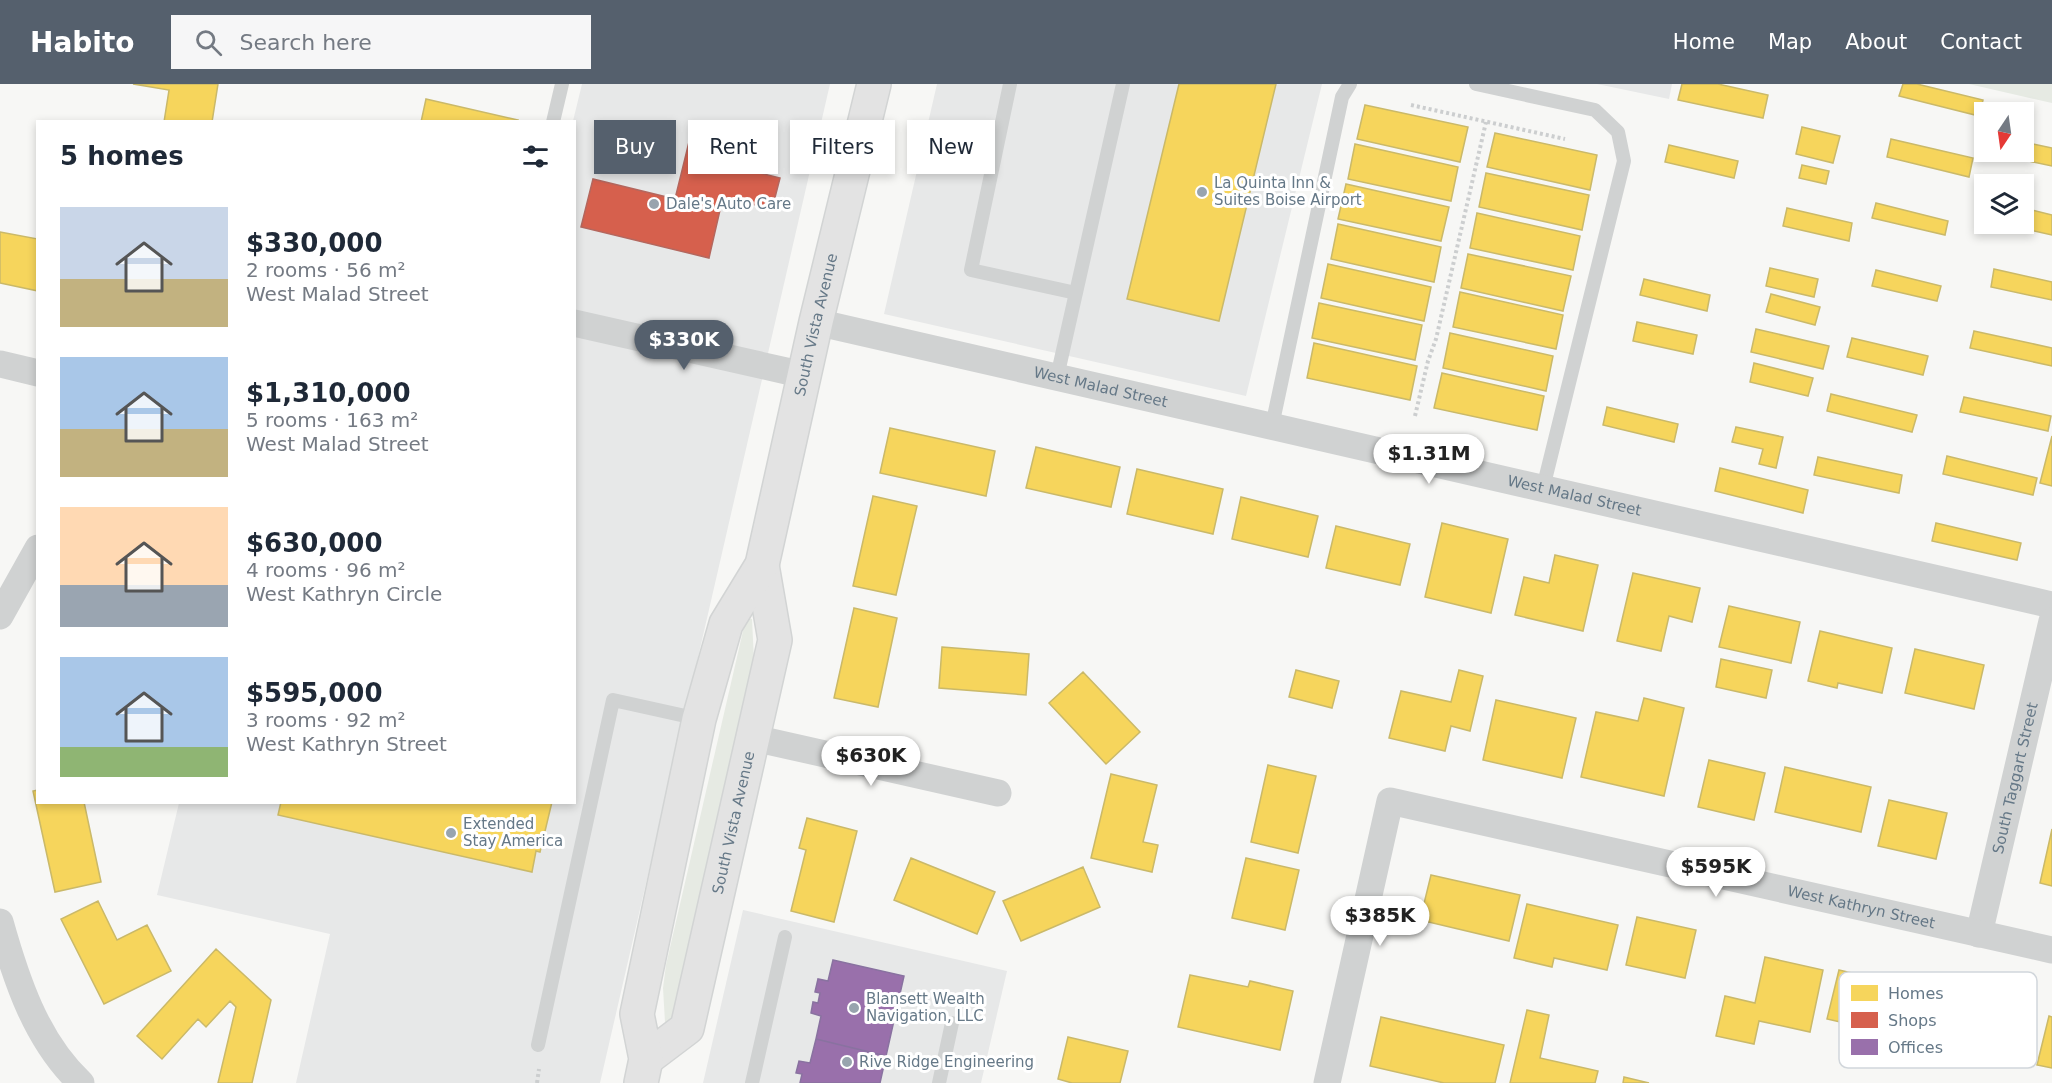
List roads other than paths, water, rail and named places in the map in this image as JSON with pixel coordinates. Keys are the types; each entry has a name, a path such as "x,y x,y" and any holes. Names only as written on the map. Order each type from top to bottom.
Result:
{"main road":[{"name":"South Vista Avenue","path":"644,1071 637,1014 699,719 726,624 762,565 816,322 874,84"},
{"name":"South Vista Avenue","path":"644,1071 687,1028 775,640 762,565"}],"street":[{"name":"West Malad Street","path":"816,322 2052,605"},
{"path":"576,323 804,375"},
{"path":"0,364 36,373"},
{"path":"0,616 36,552"},
{"name":"South Taggart Street","path":"1979,934 2052,621"},
{"path":"754,738 998,793"},
{"name":"West Kathryn Street","path":"1327,1083 1390,801 2052,950"},
{"path":"0,922 7,972 45,1039 81,1083"}],"lane":[{"path":"553,120 562,84"},
{"path":"1010,84 971,270 1076,293"},
{"path":"1057,377 1123,84"},
{"path":"1272,426 1342,97 1350,84"},
{"path":"1476,84 1595,110 1618,132 1624,161 1543,488"},
{"path":"538,1045 613,700 699,719"},
{"path":"752,1083 785,937"},
{"path":"939,1083 952,1023"}],"place":[{"name":"La Quinta Inn & Suites Boise Airport","path":"1202,192"},
{"name":"Dale's Auto Care","path":"654,204"},
{"name":"Extended Stay America","path":"451,833"},
{"name":"Blansett Wealth Navigation, LLC","path":"854,1008"},
{"name":"Rive Ridge Engineering","path":"847,1062"}]}
